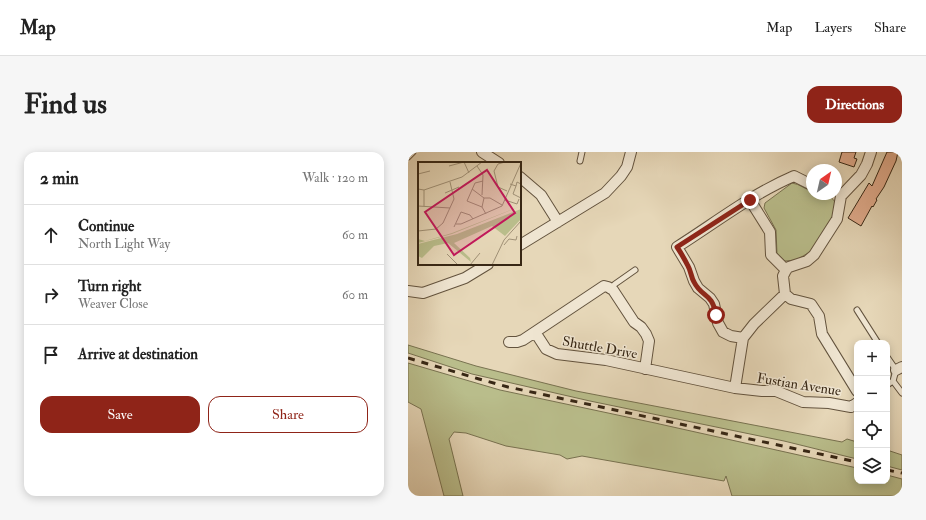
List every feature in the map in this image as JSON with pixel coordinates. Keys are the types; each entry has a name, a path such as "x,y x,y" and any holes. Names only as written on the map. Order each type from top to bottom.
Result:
{"street":[{"path":"482,152 497,162"},
{"path":"521,244 605,193 621,176 631,152"},
{"path":"842,191 861,175 871,152"},
{"path":"743,338 731,336 724,332 720,327 714,304 710,298 698,288 689,267 677,247 779,182 794,176 806,182"},
{"path":"521,178 540,195 558,222"},
{"path":"750,200 770,232 771,255 786,270"},
{"path":"839,200 837,219 814,255 807,261 789,267 786,270 784,276 785,294 791,299 811,304 820,316 822,334 854,385"},
{"path":"408,291 423,293 465,278 486,265"},
{"name":"Shuttle Drive","path":"509,342 523,340 604,286 611,288 634,322 641,327 649,342 645,369"},
{"path":"735,388 743,338 754,324 785,294"},
{"name":"Shuttle Drive","path":"535,332 546,349 557,354 606,360 735,388"},
{"name":"Fustian Avenue","path":"735,388 776,391 803,402 829,403 851,407 854,405"}],"lane":[{"path":"408,157 413,152"},
{"path":"580,161 582,152"},
{"path":"611,288 635,270"},
{"path":"857,310 876,340"},
{"path":"890,360 899,368 893,381 890,383"},
{"path":"893,381 902,393"}],"green space":[{"path":"792,183 806,188 806,200 833,200 836,203 834,216 810,252 796,260 785,261 777,254 776,230 764,208 765,203"},
{"path":"408,345 476,366 576,391 842,442 847,439 854,441 854,458 784,441 590,401 472,374 408,353"},
{"path":"408,363 500,390 854,467 854,484 890,484 890,476 902,479 902,496 732,496 726,476 724,481 582,456 567,459 560,455 506,446 466,433 454,432 449,439 463,496 444,496 421,409 408,402"},
{"path":"890,451 902,455 902,470 890,467"}],"building":[{"path":"842,152 856,152 854,158 857,159 854,167 839,162"},
{"path":"887,152 898,152 896,161 884,187 876,199 877,200 861,226 848,218 869,183 872,186"}],"railway":[{"path":"408,358 508,387 854,461"},
{"path":"890,471 902,473"}],"route":[{"path":"716,315 714,304 710,298 703,294 698,288 689,267 677,247 750,200"}]}
